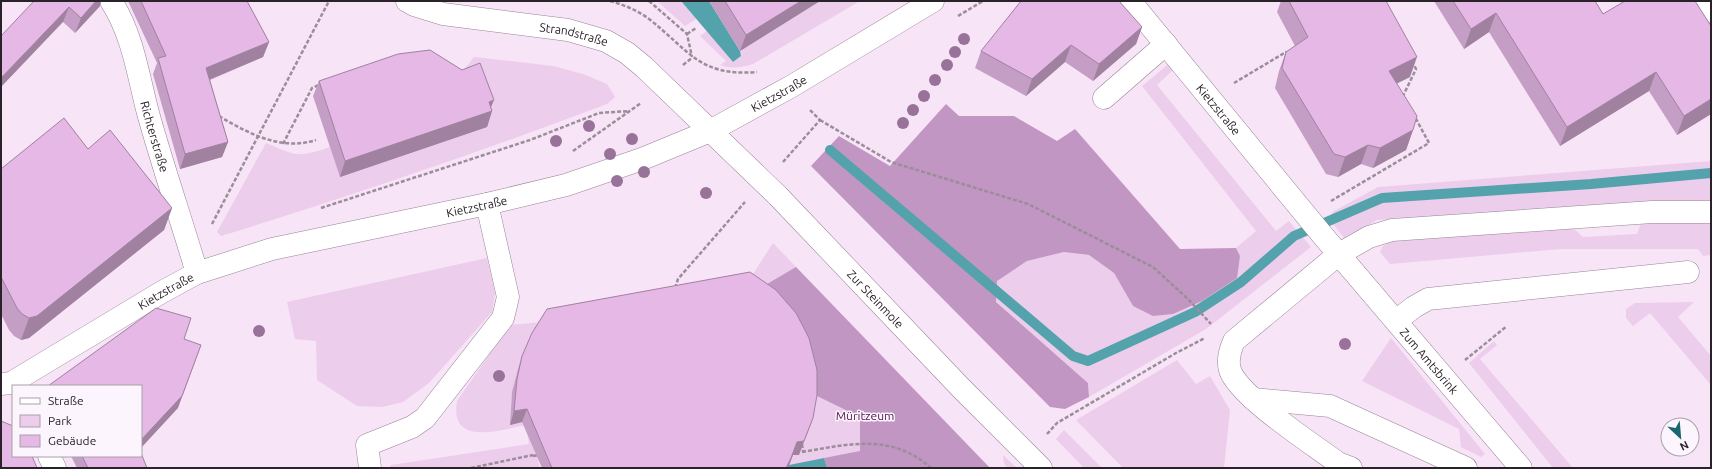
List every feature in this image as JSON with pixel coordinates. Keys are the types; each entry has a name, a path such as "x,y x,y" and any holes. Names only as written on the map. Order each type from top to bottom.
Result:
{"street":[{"name":"Richterstraße","path":"111,1 118,12 127,34 148,112 197,273"},
{"name":"Strandstraße","path":"407,1 414,5 443,14 568,30 606,41 644,67 710,131"},
{"name":"Kietzstraße","path":"7,381 197,273 272,249 487,204 566,185 642,159 710,131 792,86 933,1"},
{"name":"Kietzstraße","path":"1130,1 1324,236"},
{"path":"1705,1 1711,11"},
{"path":"1104,98 1166,44"},
{"name":"Zur Steinmole","path":"710,131 764,182 1034,461"},
{"path":"370,468 367,445 412,427 425,418 503,318 508,296 487,204"},
{"path":"1351,468 1338,463 1252,399 1237,384 1229,370 1229,352 1234,341 1338,254 1369,237 1392,230 1652,212 1711,212"},
{"name":"Zum Amtsbrink","path":"1324,236 1521,468"},
{"path":"1396,321 1414,307 1428,299 1688,272"},
{"path":"1252,399 1330,406 1466,468"},
{"path":"1302,436 1316,468"},
{"path":"50,457 55,468"}],"path":[{"path":"190,250 210,227 259,136 328,1"},
{"path":"610,1 628,6 648,18 692,58 714,69 738,74 759,72"},
{"path":"649,1 687,34 692,58"},
{"path":"687,34 696,28"},
{"path":"1210,98 1286,52 1294,55"},
{"path":"1403,96 1416,69 1413,62"},
{"path":"283,144 312,88 327,82"},
{"path":"792,86 802,102 820,120 891,162 1028,204 1153,267 1190,300 1206,319"},
{"path":"1396,95 1403,96"},
{"path":"1403,96 1406,102"},
{"path":"320,208 530,140 599,113 629,111"},
{"path":"219,116 240,128 283,144 306,143 316,140"},
{"path":"1308,216 1429,143 1414,116"},
{"path":"676,293 675,288 678,280 737,210 820,120"},
{"path":"1444,377 1507,326"},
{"path":"1034,461 1057,423 1210,334"},
{"path":"802,442 801,452 858,443 874,443 902,450 919,457 931,468"},
{"path":"471,468 533,456 539,453"}],"green space":[{"path":"657,1 681,1 696,19 685,26"},
{"path":"820,1 860,1 753,64 736,68 720,65 726,61 700,36 707,31 733,62 741,56 740,51"},
{"path":"474,57 553,66 583,74 607,84 615,97 607,104 415,173 221,236 217,232 266,143 284,151 297,154 311,153 330,147 340,176 486,127 459,76"},
{"path":"1171,62 1175,68 1157,85 1276,231 1289,221 1311,247 1206,329 1089,397 1088,383 996,302 996,281 1027,261 1064,252 1089,255 1114,273 1133,306 1240,256 1236,248 1256,231 1142,86"},
{"path":"946,104 959,116 1014,116 1057,141 1075,129 1180,249 1236,248 1240,256 1237,278 1202,301 1173,314 1153,316 1133,306 1114,273 1089,255 1064,252 1027,261 997,281 996,302 1088,383 1089,397 1065,409 1050,407 811,166 839,136 890,166"},
{"path":"1711,161 1711,203 1649,203 1377,220 1345,239 1328,218 1334,211 1378,187"},
{"path":"1711,222 1711,255 1703,256 1698,249 1560,249 1390,264 1380,252 1383,246 1393,240 1572,227 1583,237 1637,234 1641,223"},
{"name":"Müritzeum","path":"773,243 990,468 788,468 792,455 746,285"},
{"path":"487,258 495,293 492,312 429,383 403,402 382,407 357,406 317,380 316,341 295,339 287,302"},
{"name":"Müritzeum","path":"796,267 990,468 827,468 824,458 860,451 860,417 813,394 755,291"},
{"path":"1694,302 1678,317 1711,356 1711,385 1650,313 1633,326 1626,318 1626,309 1635,303"},
{"path":"542,322 522,359 514,383 511,424 526,421 564,456 538,461 540,468 389,468 391,465 529,444 526,425 491,432 468,430 461,425 457,415 457,401 510,325"},
{"path":"1391,338 1485,454 1481,457 1461,447 1459,429 1362,381"},
{"path":"1494,341 1497,345 1480,359 1573,468 1553,468 1469,363"},
{"path":"1177,360 1196,384 1210,376 1230,410 1224,468 1123,468 1076,420"},
{"path":"1064,430 1102,468 1084,468 1056,439"},
{"path":"1003,455 1017,468 1008,468 1004,464"}],"water":[{"path":"681,1 709,1 740,51 741,56 733,62"},
{"path":"824,458 827,468 788,468 789,465"}],"building":[{"path":"34,1 96,1 81,18 69,7 1,78 1,36"},
{"path":"141,1 247,1 269,42 206,68 228,142 185,154 158,58 166,56"},
{"path":"725,1 801,1 746,35"},
{"path":"1021,1 1119,1 1142,27 1099,64 1071,45 1032,79 981,51"},
{"path":"1289,1 1386,1 1417,57 1389,71 1417,116 1413,130 1380,148 1368,145 1345,157 1334,154 1282,68 1286,52 1308,37"},
{"path":"1453,1 1595,1 1603,14 1625,1 1695,1 1711,26 1711,99 1684,116 1656,72 1567,127 1496,13 1471,29"},
{"path":"430,50 462,70 480,63 494,100 489,102 492,111 345,161 319,81 398,54"},
{"path":"64,118 88,149 110,130 172,208 37,316 29,318 22,314 17,308 1,277 1,169"},
{"name":"Müritzeum","path":"750,272 776,290 796,313 809,338 817,370 817,395 813,418 804,441 797,442 786,468 552,468 527,409 514,411 517,379 522,356 532,333 547,309"},
{"path":"156,308 191,318 184,339 201,345 182,396 142,439 142,385 49,385"},
{"path":"1,421 12,426 12,457 32,457 37,468 1,468"},
{"path":"142,456 147,468 88,468 82,457 142,457"}],"waterway":[{"path":"830,150 1073,356 1088,361 1195,312 1241,282 1294,236 1382,198 1591,184 1711,173"}]}
